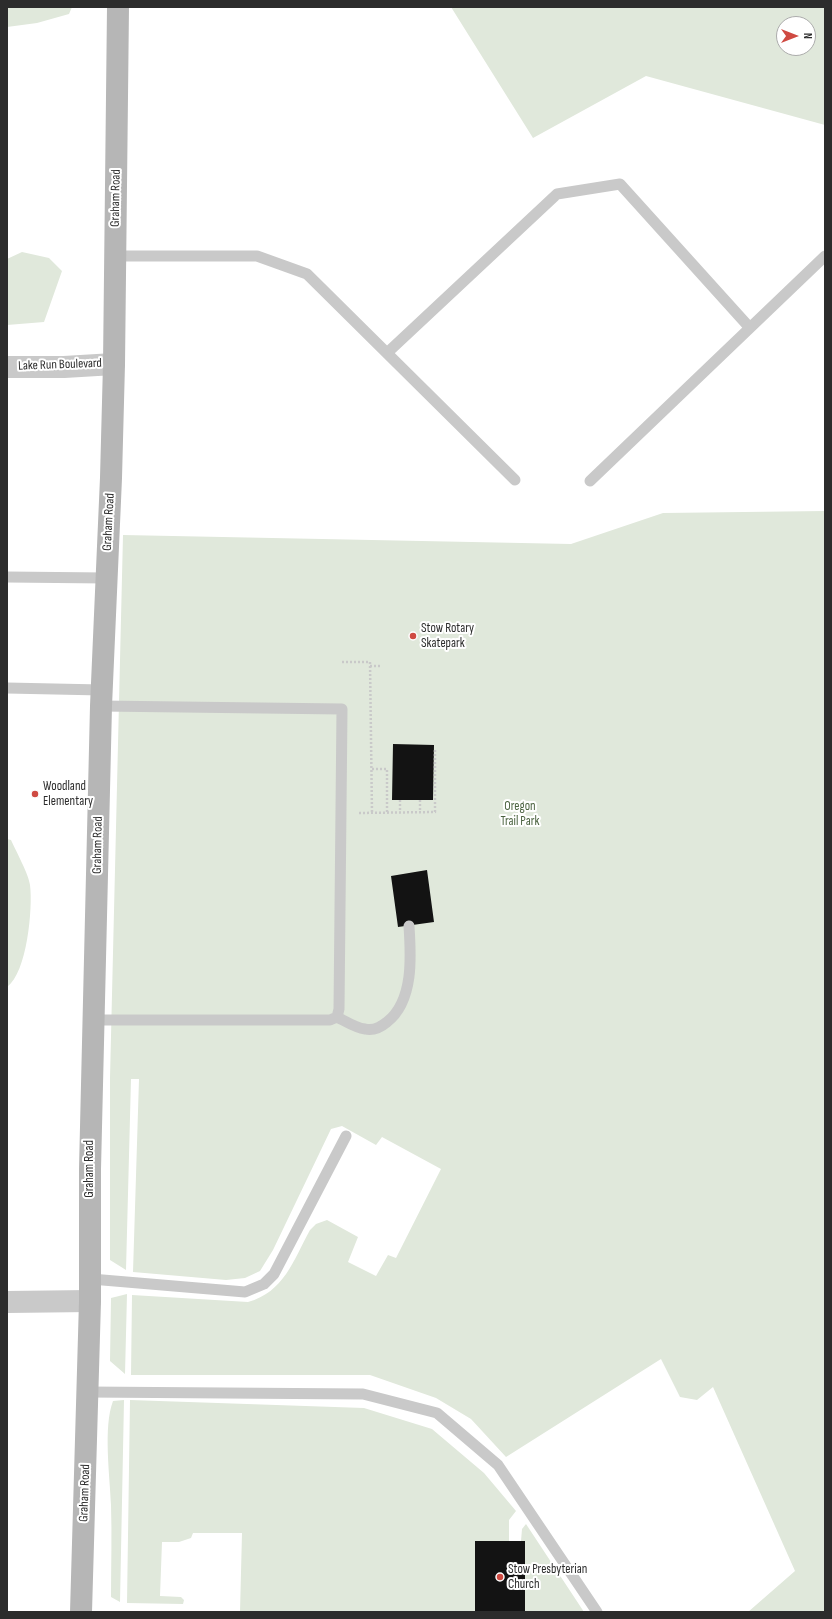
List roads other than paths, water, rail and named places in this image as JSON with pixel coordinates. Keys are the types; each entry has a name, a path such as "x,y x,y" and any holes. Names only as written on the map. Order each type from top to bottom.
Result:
{"main road":[{"name":"Graham Road","path":"81,1612 91,1279 90,1168 102,698 114,364 118,7"}],"street":[{"name":"Lake Run Boulevard","path":"7,367 64,367 114,364"},
{"path":"7,1302 90,1301"}],"lane":[{"path":"387,353 556,194 620,184 750,328"},
{"path":"115,256 257,256 307,274 515,480"},
{"path":"590,481 825,256"},
{"path":"7,577 106,578"},
{"path":"7,688 102,698 342,709 339,1009 337,1017"},
{"path":"94,1020 330,1020 337,1017 364,1030 372,1030 382,1026 399,1009 404,996 410,954 409,926"},
{"path":"91,1279 245,1292 264,1284 281,1263 346,1136"},
{"path":"87,1392 364,1394 437,1413 498,1465 597,1612"}],"place":[{"name":"Stow Rotary Skatepark","path":"413,636"},
{"name":"Woodland Elementary","path":"35,794"},
{"name":"Stow Presbyterian Church","path":"500,1577"}],"park label":[{"name":"Oregon Trail Park","path":"520,814"}]}
